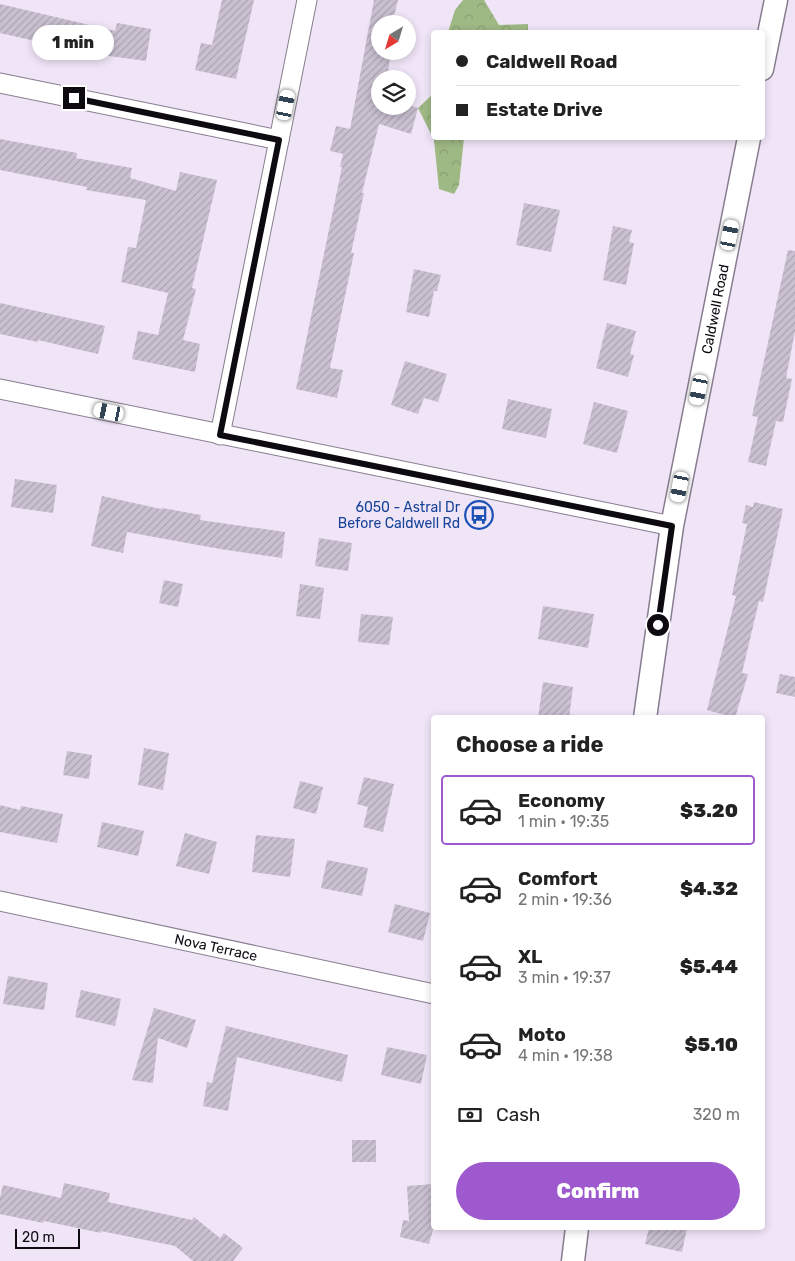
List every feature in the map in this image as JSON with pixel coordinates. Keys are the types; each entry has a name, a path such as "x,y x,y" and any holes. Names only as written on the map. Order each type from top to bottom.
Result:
{"street":[{"path":"220,435 307,0"},
{"path":"765,54 776,0"},
{"path":"0,82 279,140"},
{"name":"Caldwell Road","path":"645,715 672,526 749,140"},
{"path":"0,389 672,526"},
{"name":"Nova Terrace","path":"0,902 431,993"},
{"path":"573,1261 577,1230"}],"green space":[{"path":"463,0 484,0 499,25 528,24 528,30 449,30 455,10"},
{"path":"431,96 431,134 418,108"},
{"path":"434,140 464,140 459,185 454,194 439,189"}],"building":[{"path":"222,0 254,0 236,79 195,70 201,43 212,45"},
{"path":"374,0 398,0 394,15 371,15"},
{"path":"0,4 115,31 117,23 151,29 146,61 87,53 0,33"},
{"path":"371,16 371,60 390,60 388,70 371,70 371,115 416,115 416,107 418,108 411,134 379,124 362,193 364,193 351,253 354,253 330,368 343,370 337,398 296,389 342,167 340,167 343,154 330,151 336,126 350,129"},
{"path":"0,139 77,153 76,158 132,168 130,178 176,191 180,172 217,180 192,288 196,289 183,340 200,344 195,372 132,359 138,331 158,335 168,293 121,282 128,247 136,248 146,200 86,190 87,187 0,170"},
{"path":"524,203 560,210 551,252 516,245"},
{"path":"613,226 632,230 629,242 634,243 626,285 603,280"},
{"path":"788,250 795,251 795,331 786,378 792,379 783,422 776,421 766,466 748,462 758,417 752,416"},
{"path":"414,269 441,275 437,291 434,291 429,317 406,312"},
{"path":"0,303 105,326 98,354 38,340 38,342 0,334"},
{"path":"607,323 636,331 630,354 634,355 628,377 596,368"},
{"path":"405,361 447,374 438,402 424,398 418,414 391,405"},
{"path":"508,399 552,409 546,438 502,429"},
{"path":"594,402 628,411 617,453 583,444"},
{"path":"15,479 57,485 53,513 11,507"},
{"path":"102,496 161,509 201,515 200,520 285,532 282,558 127,532 123,553 91,546"},
{"path":"754,502 783,509 763,602 759,601 742,673 748,674 736,715 724,715 707,710 736,596 732,595 747,524 742,523 746,505 753,507"},
{"path":"319,538 352,543 348,571 315,566"},
{"path":"164,580 183,584 178,607 159,603"},
{"path":"300,584 324,588 320,619 296,616"},
{"path":"543,606 594,614 588,648 538,639"},
{"path":"361,614 393,617 389,645 358,642"},
{"path":"780,674 795,677 795,697 776,693"},
{"path":"543,682 573,687 569,715 538,715"},
{"path":"144,748 169,753 163,790 138,785"},
{"path":"67,751 92,755 89,779 63,775"},
{"path":"364,777 394,784 383,832 363,827 368,807 357,804"},
{"path":"300,781 323,787 316,814 293,808"},
{"path":"0,805 20,810 21,806 63,814 57,843 0,832"},
{"path":"102,822 144,831 138,856 97,847"},
{"path":"185,833 217,842 209,874 176,866"},
{"path":"256,835 295,839 290,877 252,872"},
{"path":"327,860 368,868 362,896 321,888"},
{"path":"395,904 430,913 423,941 388,932"},
{"path":"8,976 48,983 44,1010 3,1004"},
{"path":"81,990 121,999 115,1026 75,1017"},
{"path":"154,1008 196,1020 187,1048 158,1038 153,1083 132,1080"},
{"path":"226,1026 348,1055 342,1082 237,1057 228,1111 203,1106 207,1082 212,1083"},
{"path":"387,1047 427,1055 421,1084 381,1075"},
{"path":"352,1140 376,1140 376,1162 352,1162"},
{"path":"64,1183 110,1193 108,1202 192,1220 194,1217 220,1238 224,1233 243,1248 233,1261 193,1261 175,1246 0,1214 0,1197 3,1185 61,1198"},
{"path":"431,1184 431,1230 433,1230 429,1244 400,1237 403,1220 409,1221 407,1186"},
{"path":"648,1230 687,1230 682,1252 645,1244"}],"place":[{"name":"6050 - Astral Dr Before Caldwell Rd","path":"479,515"}],"route":[{"path":"74,98 279,140 220,435 672,526 658,625"}]}
